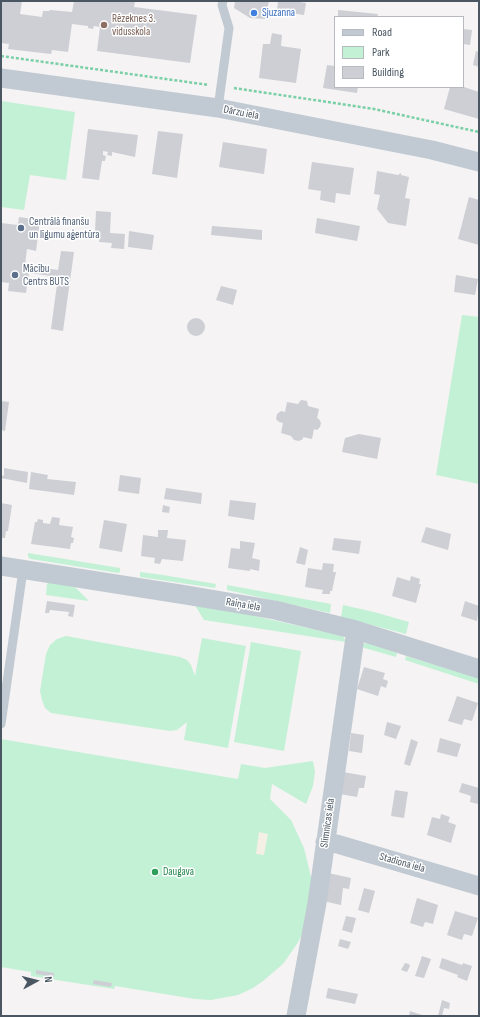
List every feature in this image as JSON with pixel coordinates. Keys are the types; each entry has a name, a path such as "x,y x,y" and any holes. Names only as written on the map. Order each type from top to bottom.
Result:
{"street":[{"name":"Dārzu iela","path":"1,78 218,108 432,150 479,162"},
{"name":"Raiņa iela","path":"1,566 186,594 268,609 356,630 479,669"},
{"name":"Slimnīcas iela","path":"296,1016 317,903 356,630"},
{"name":"Stadiona iela","path":"325,842 337,844 479,886"}],"lane":[{"path":"218,108 229,28 222,6 223,1"},
{"path":"1,724 23,570"}],"path":[{"path":"1,56 221,86 374,109 479,132"}],"green space":[{"path":"1,101 75,112 66,180 30,175 24,210 1,207"},
{"path":"462,315 479,317 479,484 436,475"},
{"path":"28,553 120,568 120,572 118,573 31,559 28,557"},
{"path":"140,572 216,584 215,588 140,577"},
{"path":"49,582 75,587 89,601 46,595 47,584"},
{"path":"227,585 331,604 330,613 227,590"},
{"path":"197,605 211,606 343,636 346,642 204,620 196,607"},
{"path":"343,605 409,622 406,634 341,617"},
{"path":"66,636 180,657 187,660 191,665 195,676 202,638 246,646 228,748 184,740 187,722 177,730 170,731 51,713 45,708 40,691 46,654 50,645 57,639"},
{"path":"251,642 301,651 284,751 234,742"},
{"path":"368,643 397,653 396,657 361,647 362,644"},
{"path":"406,656 479,678 479,684 405,660"},
{"name":"Daugava","path":"1,739 238,779 241,764 265,768 313,761 315,771 313,786 306,804 272,784 270,799 291,820 304,848 311,877 311,896 304,931 283,964 253,988 238,995 211,1000 195,999 115,986 114,989 31,976 31,972 1,967"}],"sand":[{"path":"259,832 268,834 264,855 256,854"}],"building":[{"name":"Rēzeknes 3. vidusskola","path":"1,1 22,1 20,14 42,17 43,11 50,10 72,12 74,1 135,1 134,7 197,15 190,63 97,51 100,27 94,26 93,29 88,28 88,26 72,24 68,52 52,50 51,54 8,49 9,44 1,43"},
{"name":"Sjuzanna","path":"235,1 269,1 265,19 250,18 234,8"},
{"path":"278,1 306,3 304,15 277,11"},
{"path":"338,10 378,14 377,16 338,16"},
{"path":"464,29 472,30 470,45 464,44"},
{"path":"272,33 282,35 281,46 301,49 296,83 259,78 263,44 270,44"},
{"path":"476,51 479,52 479,67 473,65"},
{"path":"327,65 334,66 334,88 358,88 357,93 323,88"},
{"path":"464,87 479,92 479,119 444,109 450,88"},
{"path":"88,129 138,135 135,157 112,152 112,156 107,155 108,152 103,151 103,155 106,156 105,161 102,161 99,180 82,178"},
{"path":"158,131 183,134 177,178 152,174"},
{"path":"223,142 267,149 264,174 219,167"},
{"path":"312,162 354,168 350,195 336,193 335,203 320,200 321,191 308,189"},
{"path":"377,171 398,175 401,173 401,175 409,177 405,198 410,199 406,226 388,223 377,209 380,195 374,194"},
{"path":"469,197 479,200 479,245 458,239"},
{"path":"96,211 111,212 110,233 125,234 124,249 111,248 112,243 99,242 100,232 95,232"},
{"name":"Mācību Centrs BUTS","path":"19,217 40,220 36,251 27,249 25,265 58,270 61,251 74,252 63,331 51,329 58,277 29,273 26,293 8,291 9,283 1,282 1,223 18,225"},
{"path":"317,218 360,226 357,241 315,233"},
{"path":"212,226 262,230 262,240 211,235"},
{"path":"129,231 154,235 152,250 128,247"},
{"path":"456,275 478,279 475,295 454,292"},
{"path":"221,286 237,290 233,305 216,300"},
{"path":"196,318 202,321 205,327 202,333 196,336 190,333 187,327 190,321"},
{"path":"301,400 307,401 308,406 319,409 317,418 321,423 317,430 314,429 312,439 303,437 303,439 299,441 294,440 291,436 281,433 283,423 276,419 277,414 281,411 285,412 287,402 298,404"},
{"path":"1,401 9,402 5,431 1,430"},
{"path":"359,434 381,438 377,459 342,452 345,438"},
{"path":"4,468 28,472 27,483 1,478 1,475 4,476"},
{"path":"31,472 48,475 47,479 76,482 74,495 29,489"},
{"path":"120,475 141,478 139,494 118,491"},
{"path":"166,488 202,493 201,504 164,499"},
{"path":"230,500 256,503 254,520 228,516"},
{"path":"1,503 12,505 8,531 6,531 5,538 1,538"},
{"path":"163,505 170,507 169,513 162,512"},
{"path":"52,517 60,518 59,525 73,527 71,537 74,538 70,549 31,544 35,522 37,522 38,519 43,520 43,523 50,524"},
{"path":"104,520 127,524 122,552 99,548"},
{"path":"426,527 451,534 448,550 421,542"},
{"path":"158,530 168,530 167,538 186,540 183,561 162,559 160,564 154,563 155,558 141,556 143,535 158,537"},
{"path":"334,538 361,541 359,554 332,550"},
{"path":"240,541 255,543 252,558 260,560 259,571 228,568 231,548 240,549"},
{"path":"300,547 308,550 305,565 296,563"},
{"path":"323,563 334,564 333,572 336,572 330,594 322,594 323,590 305,587 308,568 322,570"},
{"path":"411,576 420,579 419,584 421,584 416,603 392,596 397,577 410,581"},
{"path":"47,601 75,605 73,617 68,616 69,612 50,610 49,613 45,613"},
{"path":"465,601 479,606 477,621 461,616"},
{"path":"364,667 385,673 383,679 388,681 386,688 381,686 378,696 357,689"},
{"path":"457,696 478,703 472,721 464,719 462,725 448,721"},
{"path":"387,722 401,726 396,739 384,735"},
{"path":"351,733 364,735 362,753 349,751"},
{"path":"440,738 461,744 457,757 437,752"},
{"path":"411,739 418,742 410,766 404,764"},
{"path":"343,772 366,776 364,788 359,788 357,797 340,794"},
{"path":"462,783 479,788 478,804 470,802 471,796 459,792"},
{"path":"395,790 408,792 404,818 391,816"},
{"path":"441,814 450,817 448,822 456,825 451,843 427,835 432,817 440,819"},
{"path":"328,873 351,878 349,889 343,888 341,905 323,901"},
{"path":"364,888 375,891 369,913 358,910"},
{"path":"417,898 438,905 433,924 425,922 423,927 410,923"},
{"path":"455,911 478,918 472,936 464,934 462,940 447,935"},
{"path":"346,916 356,918 352,933 342,930"},
{"path":"340,939 351,942 348,949 338,946"},
{"path":"422,956 431,959 424,978 415,976"},
{"path":"442,958 462,965 463,963 472,966 467,981 457,977 458,975 439,968"},
{"path":"405,963 409,964 410,966 407,972 401,970"},
{"path":"36,970 54,973 54,977 36,974"},
{"path":"94,980 112,983 111,987 93,984"},
{"path":"328,988 358,994 355,1004 326,998"},
{"path":"442,1000 450,1003 449,1009 444,1008 442,1016 438,1016"},
{"path":"410,1011 425,1016 409,1016"}],"place":[{"name":"Sjuzanna","path":"254,13"},
{"name":"Rēzeknes 3. vidusskola","path":"104,25"},
{"name":"Centrālā finanšu un līgumu aģentūra","path":"21,228"},
{"name":"Mācību Centrs BUTS","path":"15,275"},
{"name":"Daugava","path":"155,872"}]}
